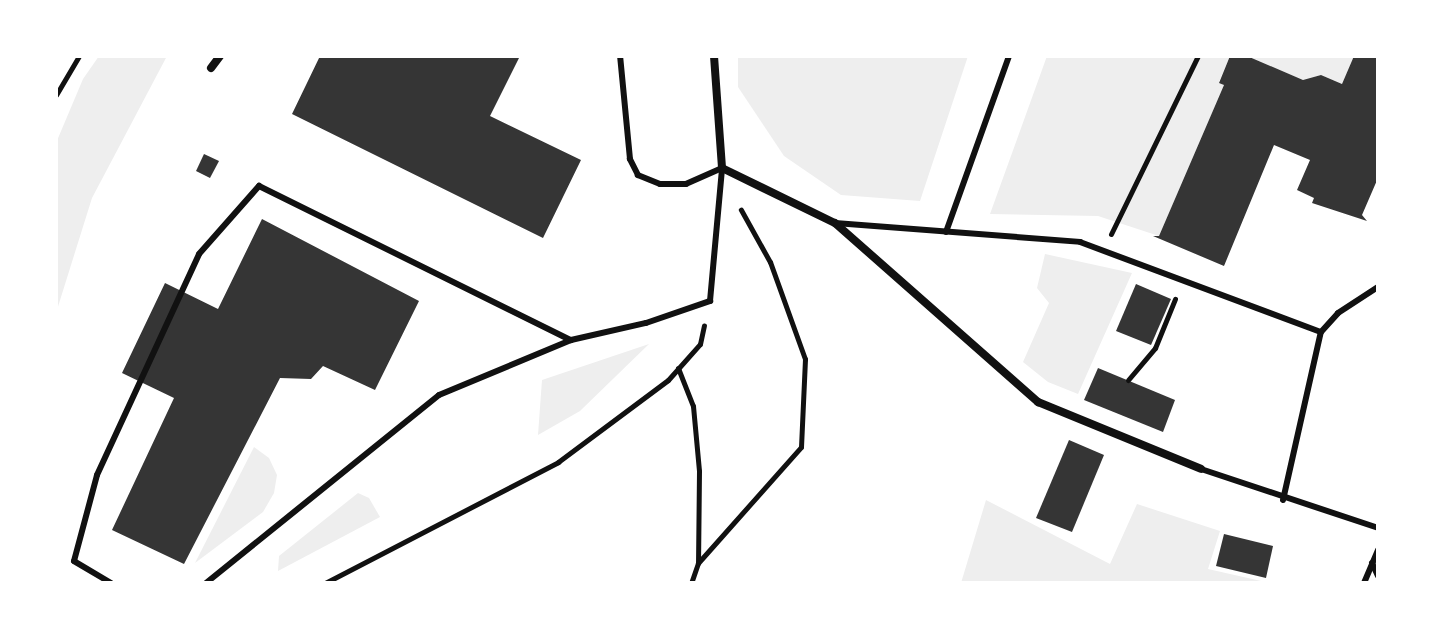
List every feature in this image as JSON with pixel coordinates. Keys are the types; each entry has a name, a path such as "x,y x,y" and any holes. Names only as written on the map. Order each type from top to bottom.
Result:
{"street":[{"path":"211,68 220,56"},
{"path":"714,56 722,168 835,223 1038,402 1201,469"}],"lane":[{"path":"206,583 439,395 571,340 646,323 710,301 722,168 686,184 660,184 638,175 630,159 620,56"},
{"path":"946,232 1009,56"},
{"path":"111,583 74,561 97,475 199,254 259,186 571,340"},
{"path":"835,223 1080,242 1321,332"},
{"path":"1283,500 1321,332 1338,313 1378,287"},
{"path":"1201,469 1283,500 1378,528"},
{"path":"1364,583 1378,550"},
{"path":"1372,563 1378,576"}],"path":[{"path":"56,95 79,56"},
{"path":"1104,249 1198,56"},
{"path":"698,563 754,506 801,447 805,359 770,262 722,168"},
{"path":"1128,380 1155,348 1183,279"},
{"path":"325,583 558,462 678,368 700,344 710,301"},
{"path":"678,368 693,406 698,458 698,563 691,583"}],"shaded area":[{"path":"99,56 167,56 92,198 56,313 56,143 83,79"},
{"path":"738,56 968,56 920,201 841,195 784,156 738,87"},
{"path":"1047,56 1230,56 1219,82 1224,85 1159,236 1098,216 990,214"},
{"path":"1247,56 1354,56 1342,84 1321,75 1303,80"},
{"path":"1045,254 1132,273 1078,394 1048,382 1023,362 1049,303 1037,288"},
{"path":"649,344 580,411 538,435 542,380"},
{"path":"254,447 269,458 277,475 274,493 263,512 195,563"},
{"path":"358,493 369,498 380,517 278,571 279,556"},
{"path":"986,500 1110,564 1137,504 1220,531 1208,569 1270,583 961,583"}],"building":[{"path":"320,56 520,56 490,116 581,160 543,238 292,114"},
{"path":"1230,56 1247,56 1303,80 1321,75 1342,84 1354,56 1378,56 1378,178 1362,215 1367,221 1312,203 1314,198 1297,190 1310,160 1274,145 1224,266 1153,236 1159,236 1224,85 1219,83"},
{"path":"204,154 219,161 210,178 196,171"},
{"path":"262,219 419,301 375,390 323,366 311,379 280,378 184,564 112,530 174,398 122,373 165,283 218,309"},
{"path":"1136,284 1171,299 1151,345 1116,331"},
{"path":"1098,368 1175,400 1163,432 1084,400"},
{"path":"1069,440 1104,455 1072,532 1036,518"},
{"path":"1224,534 1273,546 1266,578 1216,566"}]}
